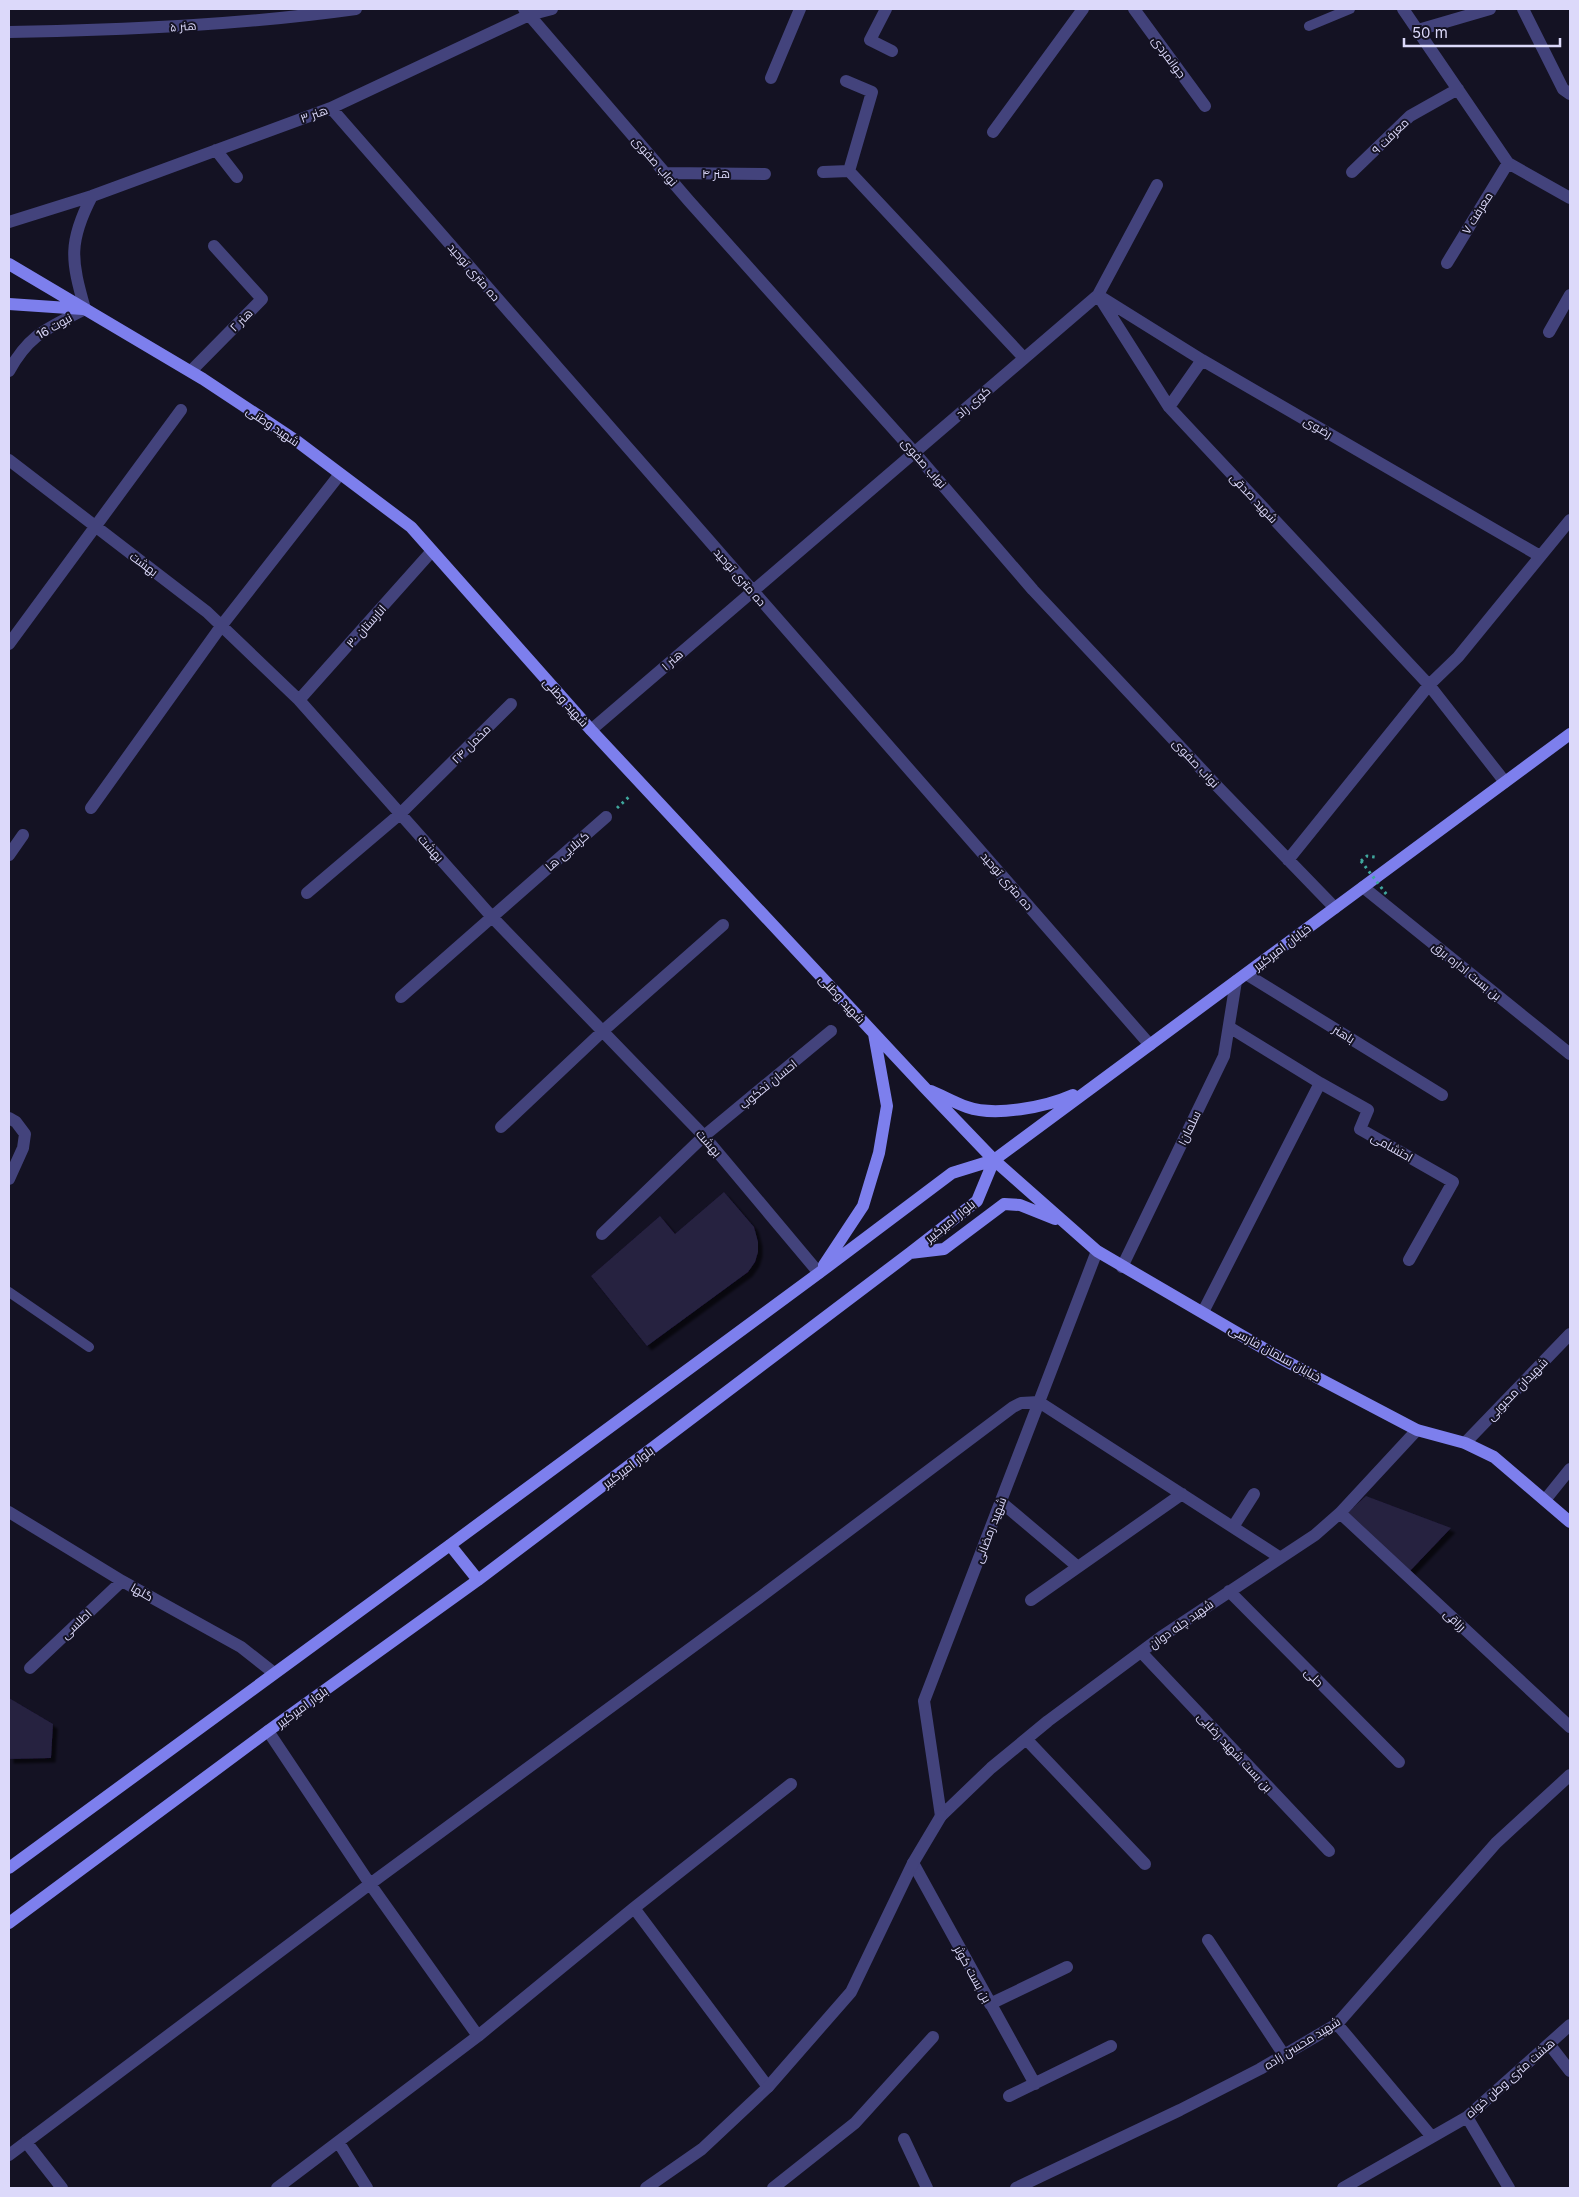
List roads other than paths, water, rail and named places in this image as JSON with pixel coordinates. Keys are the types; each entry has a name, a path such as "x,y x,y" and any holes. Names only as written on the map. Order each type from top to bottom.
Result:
{"main road":[{"name":"شهید وطنی","path":"9,264 191,371 298,442 411,527 591,730 994,1160"},
{"path":"9,304 85,309"},
{"name":"خیابان امیرکبیر","path":"994,1160 1570,734"},
{"path":"819,1273 863,1206 880,1153 887,1106 874,1034"},
{"path":"925,1088 968,1108 1006,1112 1057,1102 1091,1088"},
{"path":"9,1868 450,1545 952,1173 994,1160"},
{"name":"خیابان سلمان فارسی","path":"994,1160 1097,1251 1122,1267 1280,1358 1417,1430 1465,1443 1494,1457 1570,1522"},
{"name":"بلوار امیرکبیر","path":"9,1923 268,1731 478,1580 910,1253 976,1201 994,1160"},
{"path":"910,1253 944,1248 1004,1204 1020,1205 1064,1222"},
{"path":"450,1545 478,1580"}],"street":[{"name":"هنر ۵","path":"9,32 123,30 312,15 356,9"},
{"name":"هنر ۳","path":"9,222 92,196 331,108 527,12 552,9"},
{"path":"771,78 800,9"},
{"path":"886,9 870,40 892,52"},
{"path":"993,132 1083,9"},
{"name":"جوانمردی","path":"1134,9 1205,106"},
{"path":"1403,9 1508,164 1570,198"},
{"path":"1418,30 1490,9"},
{"path":"1523,9 1563,89 1570,94"},
{"name":"نواب صفوی","path":"527,12 1033,590 1335,908"},
{"path":"846,81 872,92 848,171"},
{"name":"معرفت ۹","path":"1352,172 1410,116 1458,89"},
{"name":"ده متری توحید","path":"331,108 1150,1045"},
{"path":"216,150 237,177"},
{"name":"معرفت ۷","path":"1446,263 1508,164"},
{"path":"823,172 848,171 1024,358"},
{"name":"هنر ۴","path":"666,173 765,174"},
{"name":"کوی راد","path":"753,591 1098,295 1157,185"},
{"path":"85,309 75,273 74,248 76,230 92,196"},
{"name":"هنر ۲","path":"191,371 262,299 214,246"},
{"name":"رضوی","path":"1098,295 1202,360 1540,556"},
{"name":"شهید صدقی","path":"1098,295 1169,407 1429,685 1505,782"},
{"path":"1549,332 1570,295"},
{"name":"نبوت 16","path":"9,370 24,347 36,335 85,309"},
{"path":"1169,407 1202,360"},
{"path":"9,644 181,410"},
{"name":"بهشت","path":"9,460 222,625 299,700 492,917 604,1030 704,1136 819,1273"},
{"path":"91,808 222,625 340,474"},
{"path":"1288,860 1429,685 1458,657 1570,520"},
{"name":"انارستان ۳۰","path":"299,700 432,551"},
{"name":"هنر ۱","path":"591,730 753,591"},
{"name":"مخمل ۲۴","path":"307,893 400,814 511,704"},
{"name":"کربلایی ها","path":"401,997 606,817"},
{"path":"9,855 24,835"},
{"name":"بن بست اداره برق","path":"1363,887 1570,1054"},
{"path":"501,1127 604,1030 723,925"},
{"name":"سلمان۱","path":"1122,1267 1224,1056 1241,978"},
{"name":"باهنر","path":"1241,978 1442,1094"},
{"name":"احتشامی","path":"1229,1027 1320,1084 1368,1110 1360,1129 1453,1182 1409,1260"},
{"name":"احسان نخکوب","path":"602,1234 704,1136 832,1031"},
{"path":"1203,1312 1320,1084"},
{"path":"9,1118 16,1122 25,1134 23,1148 9,1179"},
{"name":"شهید رمضانی","path":"941,1816 924,1701 1097,1251"},
{"name":"شهیدان محبوبی","path":"1465,1443 1570,1334"},
{"path":"9,2155 370,1884 755,1601 1013,1407 1021,1403 1039,1402 1279,1557"},
{"name":"شهید چله دوان","path":"646,2188 702,2149 768,2087 851,1992 913,1863 941,1816 991,1768 1026,1739 1141,1652 1314,1535 1340,1513 1417,1430"},
{"path":"1545,1500 1570,1469"},
{"path":"1031,1600 1182,1494"},
{"path":"1233,1527 1254,1494"},
{"path":"1001,1502 1078,1567"},
{"name":"گلها","path":"9,1512 122,1581 241,1647 274,1673"},
{"name":"رزاقی","path":"1340,1513 1570,1727"},
{"name":"اطلسی","path":"30,1668 122,1581"},
{"name":"حلی","path":"1229,1591 1399,1762"},
{"name":"بن بست شهید رضایی","path":"1141,1652 1329,1851"},
{"path":"268,1731 370,1884 478,2036"},
{"path":"1026,1739 1145,1864"},
{"name":"شهید محسن زاده","path":"1016,2188 1180,2110 1284,2055 1337,2024 1496,1843 1570,1775"},
{"path":"277,2188 339,2143 478,2036 634,1908 791,1784"},
{"name":"بن بست کوثر","path":"913,1863 1035,2084"},
{"path":"634,1908 768,2087"},
{"path":"1208,1940 1284,2055"},
{"path":"990,2004 1067,1967"},
{"path":"1337,2024 1432,2137"},
{"name":"هشت متری وطن خواه","path":"1343,2188 1467,2117 1570,2025"},
{"path":"773,2188 856,2123 933,2037"},
{"path":"1549,2044 1570,2071"},
{"path":"1009,2096 1111,2046"},
{"path":"1467,2117 1509,2188"},
{"path":"904,2139 927,2188"},
{"path":"26,2142 62,2188"},
{"path":"339,2143 367,2188"}],"lane":[{"path":"1309,26 1350,9"},
{"path":"9,1292 89,1347"}]}
